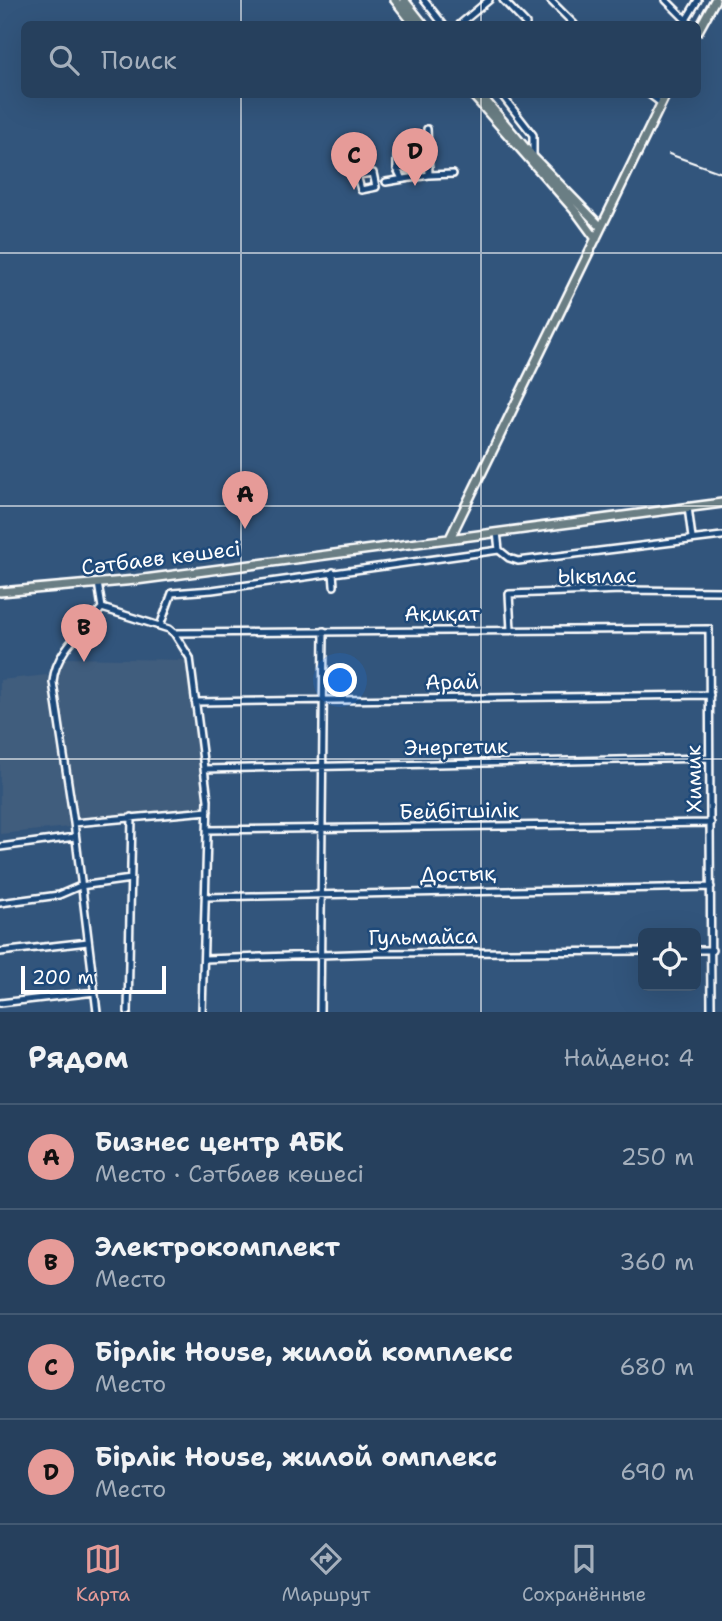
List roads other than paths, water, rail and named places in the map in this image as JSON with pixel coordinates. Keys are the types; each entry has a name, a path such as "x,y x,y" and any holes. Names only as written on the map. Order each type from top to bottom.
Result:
{"main road":[{"path":"395,0 412,21"},
{"path":"404,0 421,21"},
{"path":"701,25 715,0"},
{"path":"476,98 601,227"},
{"path":"483,98 596,239"},
{"path":"450,538 664,98"},
{"name":"Сәтбаев көшесі","path":"0,592 98,583 722,503"}],"street":[{"path":"424,0 441,21"},
{"path":"464,21 489,0"},
{"path":"503,0 523,21"},
{"path":"550,0 571,21"},
{"path":"666,0 688,21"},
{"path":"689,21 698,0"},
{"path":"504,98 533,135 533,160"},
{"path":"654,98 661,103"},
{"path":"428,129 429,175"},
{"path":"397,157 397,169 402,179"},
{"path":"397,169 429,167"},
{"path":"386,182 453,174"},
{"path":"688,508 692,538"},
{"path":"497,532 499,550 518,561 722,536"},
{"path":"160,626 172,593 212,590 499,550"},
{"path":"334,572 334,586"},
{"path":"97,1012 74,823 53,682 54,667 59,658 102,608 98,583"},
{"name":"Ыкылас","path":"511,630 509,594 622,590 722,591"},
{"path":"102,608 174,633 190,658 208,811 202,1012"},
{"name":"Ақиқат","path":"174,633 709,629"},
{"name":"Химик","path":"709,629 712,950 710,1012"},
{"path":"320,1012 324,631"},
{"name":"Арай","path":"195,702 710,695"},
{"name":"Энергетик","path":"204,769 709,758"},
{"path":"74,823 208,811"},
{"path":"128,1012 132,817"},
{"name":"Бейбітшілік","path":"208,830 710,823"},
{"path":"0,847 75,837"},
{"path":"0,902 59,895 80,886 131,879"},
{"name":"Достық","path":"206,897 711,887"},
{"path":"0,952 88,942"},
{"path":"701,950 712,950"},
{"name":"Гульмайса","path":"204,959 638,951"},
{"path":"0,1003 95,992"}],"railway":[{"path":"669,154 722,173"}],"place":[{"name":"Бірлік House, жилой омплекс","path":"415,186"},
{"name":"Бірлік House, жилой комплекс","path":"354,190"},
{"name":"Бизнес центр АБК","path":"245,529"},
{"name":"Электрокомплект","path":"84,662"}]}
